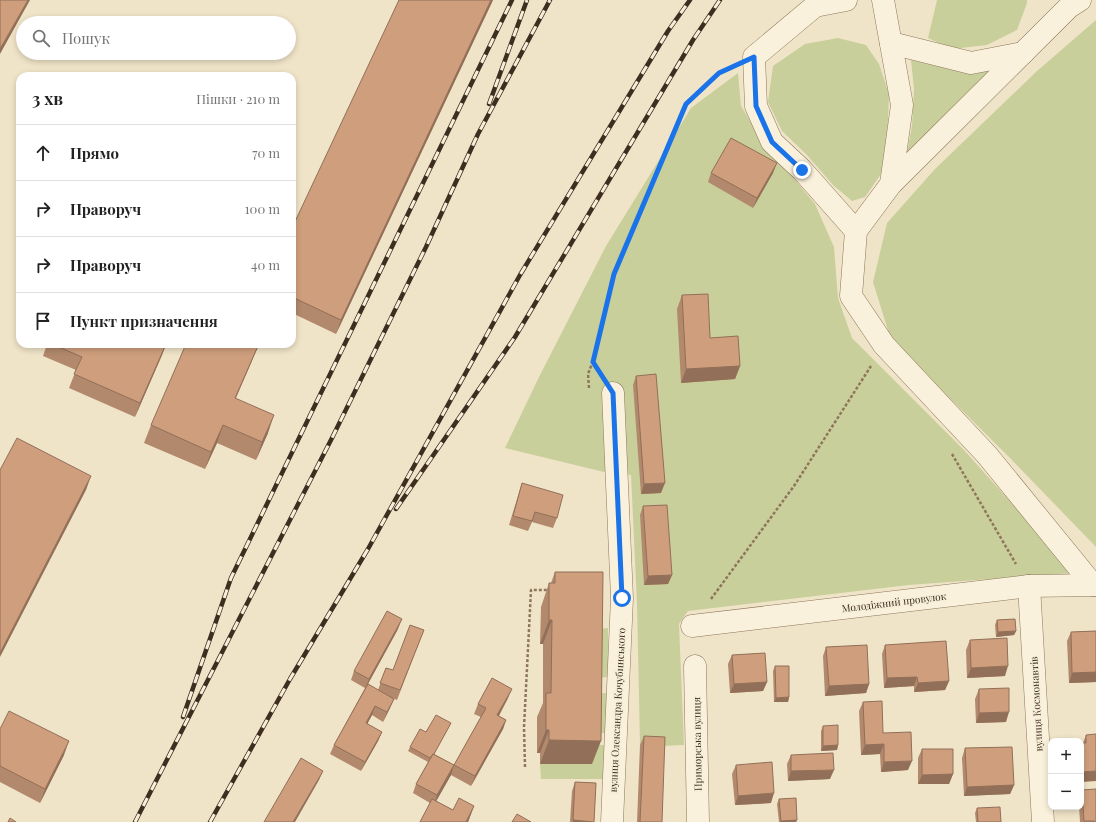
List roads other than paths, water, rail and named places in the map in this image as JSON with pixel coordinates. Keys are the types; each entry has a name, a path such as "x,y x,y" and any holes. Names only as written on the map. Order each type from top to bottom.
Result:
{"street":[{"path":"846,0 815,6 754,57 756,106 772,142 802,170 856,231"},
{"path":"883,0 902,105 891,184"},
{"path":"1080,0 1069,7 891,184 856,231 851,296 884,345 987,455 1095,585"},
{"path":"891,42 971,63 1023,53"},
{"name":"вулиця Олександра Кочубинського","path":"612,822 622,598 613,393"},
{"name":"Молодіжний провулок","path":"692,626 1029,586 1095,585"},
{"name":"вулиця Космонавтів","path":"1029,586 1043,822"},
{"name":"Приморська вулиця","path":"696,666 698,822"}],"railway":[{"path":"183,717 231,578 512,0"},
{"path":"489,104 527,0"},
{"path":"135,822 332,438 426,247 478,134 550,0"},
{"path":"210,822 290,679 368,549 520,275 668,31 690,0"},
{"path":"396,509 515,337 693,40 720,0"}]}
